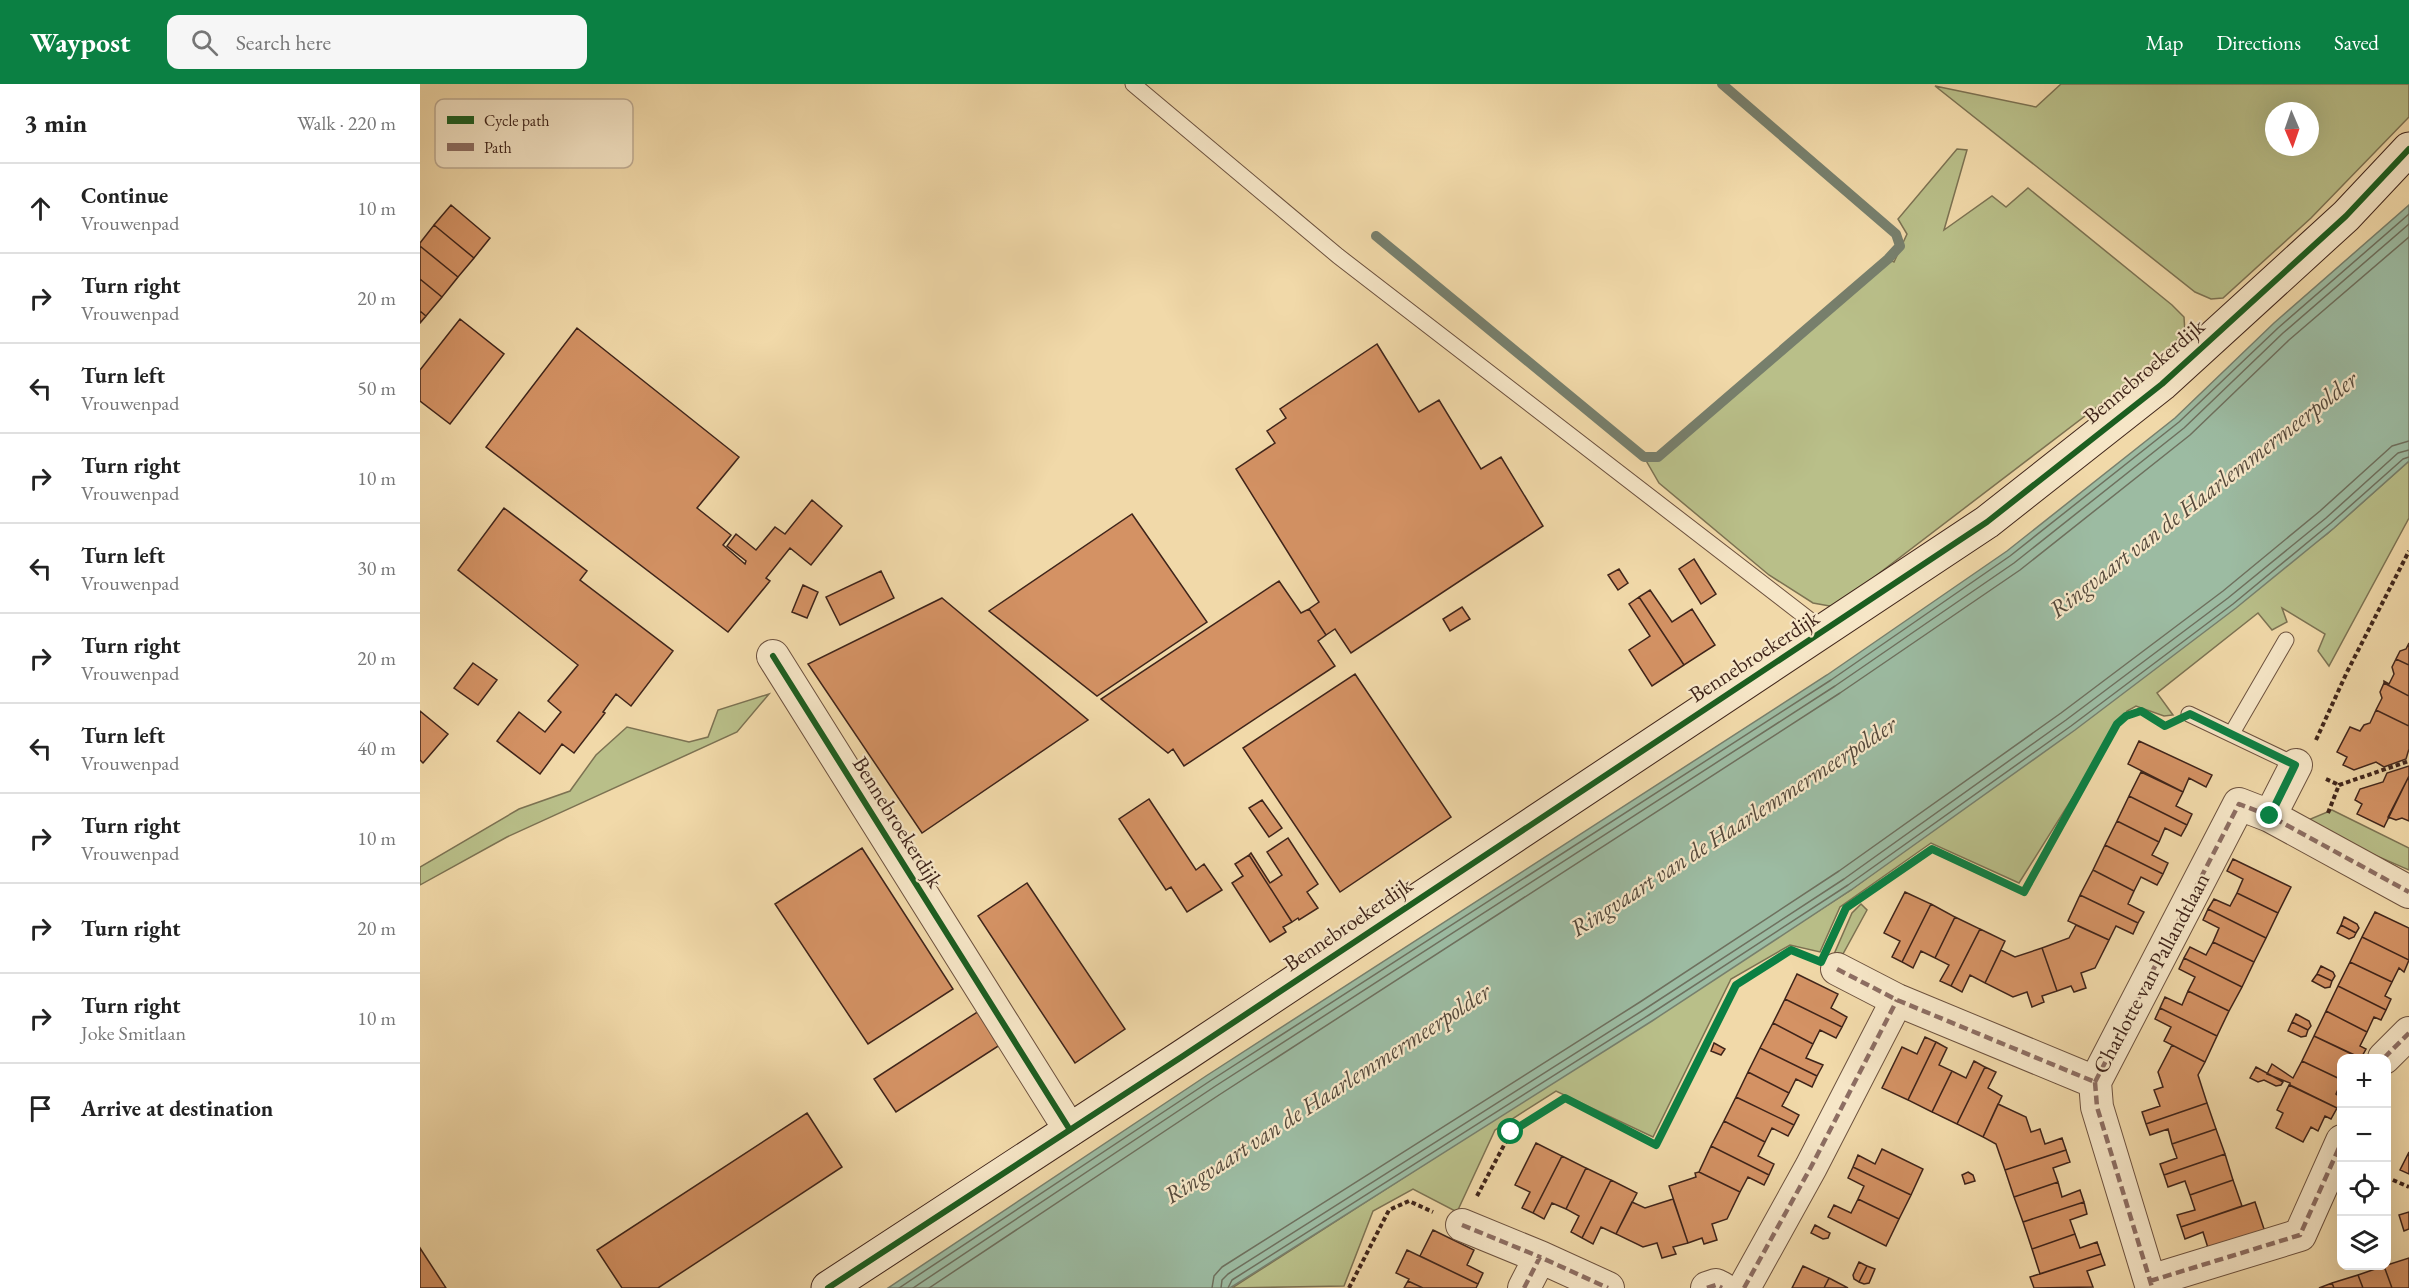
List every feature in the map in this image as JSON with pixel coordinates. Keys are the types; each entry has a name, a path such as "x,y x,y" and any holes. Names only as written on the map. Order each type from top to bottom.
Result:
{"street":[{"name":"Bennebroekerdijk","path":"828,1288 1987,522 2162,384 2346,216 2409,149"},
{"name":"Bennebroekerdijk","path":"773,656 1070,1130"},
{"path":"2295,765 2270,816 2409,892"},
{"name":"Charlotte van Pallandtlaan","path":"1826,956 1897,1000 2095,1082 2239,804 2270,816"},
{"path":"1744,1288 1811,1167 1897,1000"},
{"path":"2389,1054 2409,1033"},
{"path":"2095,1082 2097,1107 2151,1285 2300,1235 2337,1153"},
{"path":"1462,1225 1608,1288"},
{"path":"1524,1288 1540,1257"},
{"path":"1707,1288 1716,1285 1722,1288"}],"lane":[{"path":"1133,84 1338,256 1824,631"},
{"path":"2232,733 2286,640"},
{"path":"2190,714 2295,765"}],"path":[{"path":"2295,765 2307,759 2347,672 2409,551"},
{"path":"1349,1288 1389,1210 1409,1201 1462,1225 1511,1132 1565,1098 1656,1145 1736,985 1791,950 1826,956 1846,908 1932,849 2024,892 2117,724 2126,716 2141,711 2165,726 2190,714"},
{"path":"2317,841 2339,784 2409,761"},
{"path":"2391,1179 2409,1187"}],"shaded area":[{"path":"2061,84 2409,84 2409,117 2311,218 2223,298 2211,299 2195,292 1935,86 2036,107"},
{"path":"1957,149 1967,150 1944,230 1992,196 2006,207 2028,188 2172,305 2184,317 2185,333 2127,384 1835,607 1813,603 1769,575 1659,483 1644,457 1658,457 1888,259 1894,262 1907,234 1898,219"},
{"path":"2409,461 2409,518 2329,666 2318,651 2325,634 2282,608 2287,622 2272,630 2258,613 2157,693 2173,715 2164,716 2136,706 2127,711 2019,883 1931,843 1840,907 1820,952 1790,945 1731,979 1653,1137 1556,1091 1495,1130 1457,1212 1413,1189 1373,1211 1344,1286 1232,1288 1851,890 2327,534"},
{"path":"769,694 737,732 507,837 420,885 420,867 519,809 570,791 596,755 627,727 689,742 708,737 718,710"},
{"path":"2332,810 2409,848 2409,870 2301,823"},
{"path":"1861,904 1867,910 1838,963 1831,961 1852,913"}],"water":[{"name":"Ringvaart van de Haarlemmermeerpolder","path":"2409,205 2409,461 2334,528 2236,608 2075,730 1851,890 1652,1021 1230,1288 888,1288 1206,1076 1827,675 2007,551 2175,418 2274,323"}],"building":[{"path":"451,205 490,238 474,258 434,225"},
{"path":"434,225 474,258 458,277 420,246"},
{"path":"420,246 458,277 442,297 420,279"},
{"path":"420,279 442,297 426,316 420,311"},
{"path":"420,311 426,316 420,323"},
{"path":"460,319 504,354 450,424 420,401 420,370"},
{"path":"577,328 739,457 697,508 731,535 723,545 745,564 746,561 727,546 736,534 756,550 775,527 785,534 812,500 842,526 811,565 790,548 766,578 770,581 728,632 486,447"},
{"path":"1377,344 1419,412 1439,400 1481,469 1501,457 1543,526 1351,653 1335,629 1326,635 1309,609 1319,602 1236,469 1275,443 1267,431 1286,418 1280,409"},
{"path":"504,508 587,571 580,580 673,651 631,706 616,694 603,712 605,713 574,753 562,744 540,774 497,741 519,712 545,732 561,712 548,701 578,665 458,570"},
{"path":"1132,514 1207,622 1097,696 989,611"},
{"path":"1694,559 1716,594 1701,604 1679,569"},
{"path":"1619,569 1628,583 1618,590 1608,575"},
{"path":"881,571 894,598 840,625 826,597"},
{"path":"1279,581 1301,613 1309,609 1326,635 1318,641 1335,666 1184,766 1173,749 1168,753 1101,699"},
{"path":"803,585 818,592 807,618 792,612"},
{"path":"1650,590 1672,622 1692,609 1715,645 1684,665 1639,597"},
{"path":"1639,597 1684,665 1652,686 1629,650 1650,636 1629,604"},
{"path":"942,598 1088,720 922,833 808,664"},
{"path":"1462,607 1470,619 1450,631 1443,619"},
{"path":"2409,643 2409,665 2396,659 2400,651 2406,649"},
{"path":"2396,659 2409,665 2409,696 2384,683 2384,681 2389,684 2394,674 2392,667"},
{"path":"473,663 497,680 478,705 454,688"},
{"path":"1355,674 1451,817 1340,892 1243,748"},
{"path":"2384,683 2409,696 2409,726 2376,710 2382,698 2380,692"},
{"path":"2376,710 2409,726 2409,749 2406,759 2384,767 2376,762 2354,770 2343,765 2347,757 2337,752 2350,727 2360,731 2364,725 2370,723"},
{"path":"420,711 448,734 423,763 420,760"},
{"path":"2139,741 2212,775 2206,787 2189,778 2183,792 2128,764"},
{"path":"2409,766 2409,776 2384,827 2357,814 2362,804 2355,800 2360,789 2383,782 2387,773"},
{"path":"2141,772 2183,792 2176,806 2192,814 2187,825 2129,796"},
{"path":"2409,776 2409,821 2388,817"},
{"path":"2129,796 2187,825 2181,836 2165,828 2159,842 2117,821"},
{"path":"1149,799 1196,870 1204,864 1222,890 1187,912 1171,887 1166,890 1119,819"},
{"path":"1262,800 1282,828 1269,837 1249,808"},
{"path":"2117,821 2159,842 2152,855 2168,863 2163,874 2105,845"},
{"path":"1288,838 1318,884 1307,892 1318,908 1292,922 1249,855 1251,853 1270,883 1282,875 1267,852"},
{"path":"2105,845 2163,874 2157,885 2141,877 2134,891 2093,870"},
{"path":"862,848 953,989 868,1044 775,904"},
{"path":"1249,855 1292,922 1283,927 1286,932 1270,942 1232,883 1243,876 1235,864"},
{"path":"2233,859 2291,887 2278,913 2237,893 2243,879 2227,871"},
{"path":"2093,870 2134,891 2128,904 2144,912 2138,923 2080,895"},
{"path":"1027,883 1125,1029 1075,1063 978,916"},
{"path":"1905,892 1931,904 1902,962 1892,957 1900,941 1884,933"},
{"path":"2237,893 2278,913 2266,938 2208,909 2214,899 2230,906"},
{"path":"2080,895 2138,923 2133,934 2116,926 2109,940 2068,921"},
{"path":"1931,904 1955,917 1935,958 1921,951 1913,968 1902,962"},
{"path":"2208,909 2266,938 2254,962 2213,942 2219,928 2203,920"},
{"path":"2375,912 2409,928 2409,960 2362,937"},
{"path":"1955,917 1980,929 1951,986 1940,981 1949,965 1935,958"},
{"path":"2344,917 2357,924 2359,928 2356,933 2341,925"},
{"path":"2076,925 2109,940 2095,968 2081,973 2086,988 2074,992 2071,986 2057,991 2042,948 2069,938"},
{"path":"2341,925 2356,933 2354,937 2349,939 2337,933"},
{"path":"1980,929 2005,941 1985,983 1970,975 1962,992 1951,986"},
{"path":"2362,937 2409,960 2404,972 2399,968 2392,982 2350,962"},
{"path":"2213,942 2254,962 2242,987 2184,958 2190,947 2206,955"},
{"path":"2042,948 2057,991 2042,996 2044,1002 2032,1007 2027,992 2013,997 1985,983 2001,950 2015,957"},
{"path":"2184,958 2242,987 2229,1011 2188,991 2195,977 2179,969"},
{"path":"2350,962 2392,982 2385,996 2391,999 2386,1010 2338,986"},
{"path":"2321,966 2333,972 2335,976 2332,981 2317,974"},
{"path":"1797,974 1838,994 1831,1008 1847,1017 1842,1027 1785,999"},
{"path":"2317,974 2332,981 2330,987 2325,988 2312,981"},
{"path":"2338,986 2386,1010 2381,1020 2374,1017 2367,1032 2326,1011"},
{"path":"2188,991 2229,1011 2217,1036 2160,1008 2165,997 2182,1005"},
{"path":"1785,999 1842,1027 1836,1038 1820,1030 1813,1044 1773,1023"},
{"path":"2160,1008 2217,1036 2205,1062 2164,1041 2171,1027 2155,1019"},
{"path":"982,1009 1003,1043 896,1112 874,1079"},
{"path":"2326,1011 2367,1032 2360,1046 2366,1049 2363,1054 2352,1054 2314,1036"},
{"path":"2296,1014 2309,1021 2311,1026 2308,1030 2292,1022"},
{"path":"2292,1022 2308,1030 2306,1036 2301,1037 2288,1031"},
{"path":"1773,1023 1813,1044 1806,1058 1823,1065 1817,1076 1760,1048"},
{"path":"2314,1036 2352,1054 2337,1054 2337,1078 2302,1061"},
{"path":"1925,1037 1936,1042 1908,1100 1882,1088 1902,1047 1917,1054"},
{"path":"1936,1042 1947,1048 1939,1065 1952,1071 1932,1112 1908,1100"},
{"path":"1714,1043 1725,1049 1721,1055 1711,1051"},
{"path":"2172,1045 2205,1062 2198,1075 2207,1103 2146,1124 2142,1112 2160,1106 2154,1090 2163,1087 2158,1072"},
{"path":"1760,1048 1817,1076 1812,1087 1796,1079 1789,1093 1748,1072"},
{"path":"1974,1061 1985,1067 1957,1124 1932,1112 1952,1071 1966,1078"},
{"path":"2302,1061 2337,1078 2337,1108 2290,1083 2267,1074 2272,1064 2293,1078"},
{"path":"1985,1067 1996,1072 1988,1088 2002,1096 1983,1137 1957,1124"},
{"path":"2256,1067 2283,1082 2276,1086 2264,1080 2258,1082 2250,1078"},
{"path":"1748,1072 1789,1093 1782,1106 1799,1115 1794,1125 1736,1097"},
{"path":"2289,1085 2337,1108 2331,1119 2325,1116 2318,1131 2311,1127 2303,1142 2276,1128 2283,1113 2277,1110"},
{"path":"1736,1097 1794,1125 1788,1136 1772,1128 1765,1142 1724,1121"},
{"path":"2207,1103 2216,1129 2172,1144 2168,1129 2150,1135 2146,1124"},
{"path":"1998,1104 2026,1117 2031,1132 2040,1129 2045,1144 2062,1138 2066,1150 2005,1170 1996,1144 1983,1137"},
{"path":"807,1113 842,1167 658,1288 622,1288 597,1250"},
{"path":"1724,1121 1765,1142 1758,1156 1774,1164 1769,1175 1711,1146"},
{"path":"2216,1129 2225,1154 2164,1175 2160,1164 2177,1158 2172,1144"},
{"path":"1536,1143 1562,1156 1533,1213 1522,1208 1530,1192 1515,1185"},
{"path":"1711,1146 1769,1175 1764,1185 1748,1177 1740,1192 1699,1172"},
{"path":"1882,1149 1923,1169 1911,1195 1853,1167 1858,1155 1875,1164"},
{"path":"2066,1150 2070,1162 2053,1168 2058,1182 2014,1197 2005,1170"},
{"path":"2409,1152 2409,1174 2400,1170"},
{"path":"2225,1154 2233,1180 2190,1195 2185,1181 2168,1187 2164,1175"},
{"path":"1562,1156 1586,1168 1566,1209 1552,1203 1544,1219 1533,1213"},
{"path":"1853,1167 1911,1195 1899,1219 1858,1199 1864,1186 1848,1178"},
{"path":"1586,1168 1611,1180 1582,1238 1571,1232 1579,1216 1566,1209"},
{"path":"1699,1172 1740,1192 1727,1219 1712,1224 1717,1240 1704,1244 1702,1238 1688,1243 1669,1186 1696,1177 1695,1173"},
{"path":"1968,1172 1973,1175 1975,1181 1965,1184 1962,1175"},
{"path":"1611,1180 1637,1193 1616,1234 1601,1227 1593,1244 1582,1238"},
{"path":"2233,1180 2242,1206 2181,1227 2177,1215 2195,1210 2190,1195"},
{"path":"2058,1182 2062,1197 2080,1190 2084,1202 2023,1222 2014,1197"},
{"path":"1673,1199 1688,1243 1673,1247 1676,1254 1662,1258 1657,1243 1643,1247 1616,1234 1632,1202 1645,1208"},
{"path":"1858,1199 1899,1219 1886,1246 1828,1217 1834,1205 1851,1213"},
{"path":"2084,1202 2087,1214 2070,1220 2075,1234 2032,1249 2023,1222"},
{"path":"2255,1202 2267,1238 2208,1248 2203,1232 2185,1239 2181,1227"},
{"path":"2409,1212 2409,1229 2404,1231 2399,1215"},
{"path":"1815,1225 1830,1233 1828,1238 1823,1239 1811,1233"},
{"path":"1433,1230 1474,1250 1467,1265 1483,1273 1478,1284 1420,1256"},
{"path":"2075,1234 2080,1248 2097,1242 2101,1254 2040,1274 2032,1249"},
{"path":"420,1248 446,1288 420,1288"},
{"path":"1407,1250 1478,1284 1476,1288 1423,1288 1408,1281 1409,1279 1396,1273"},
{"path":"2101,1254 2105,1265 2087,1271 2093,1287 2034,1288 2030,1277"},
{"path":"2409,1258 2409,1288 2392,1288 2385,1270 2391,1270 2391,1264"},
{"path":"1859,1262 1867,1266 1859,1282 1854,1279 1853,1275"},
{"path":"1803,1266 1829,1278 1824,1288 1792,1288"},
{"path":"1867,1266 1875,1269 1869,1283 1864,1284 1859,1282"},
{"path":"2372,1270 2385,1270 2392,1288 2363,1288 2358,1275"},
{"path":"2358,1275 2363,1288 2334,1288 2332,1283"},
{"path":"1829,1278 1848,1288 1824,1288"},
{"path":"1408,1281 1423,1288 1404,1288"},
{"path":"2332,1283 2334,1288 2319,1288"}],"waterway":[{"path":"1376,236 1644,457 1658,457 1888,259 1900,246 1896,234 1722,84"}],"marked path":[{"path":"2270,816 2296,765"},
{"path":"2095,1082 2239,804 2270,816 2409,892"},
{"path":"1837,969 1897,1000 2095,1082"},
{"path":"1744,1288 1811,1167 1897,1000"},
{"path":"2388,1054 2409,1033"},
{"path":"2095,1082 2097,1107 2152,1287"},
{"path":"2150,1281 2300,1235 2337,1152"},
{"path":"1462,1225 1540,1257"},
{"path":"1524,1288 1540,1257 1608,1288"},
{"path":"1707,1288 1716,1285 1722,1288"}],"cycle path":[{"path":"828,1288 1183,1056 1987,522 2162,384 2346,216 2409,149"},
{"path":"773,656 1070,1130"}],"route":[{"path":"1511,1132 1565,1098 1656,1145 1736,985 1791,950 1821,962 1846,908 1932,849 2024,892 2117,724 2126,716 2141,711 2165,726 2190,714 2295,765 2270,816"}]}
